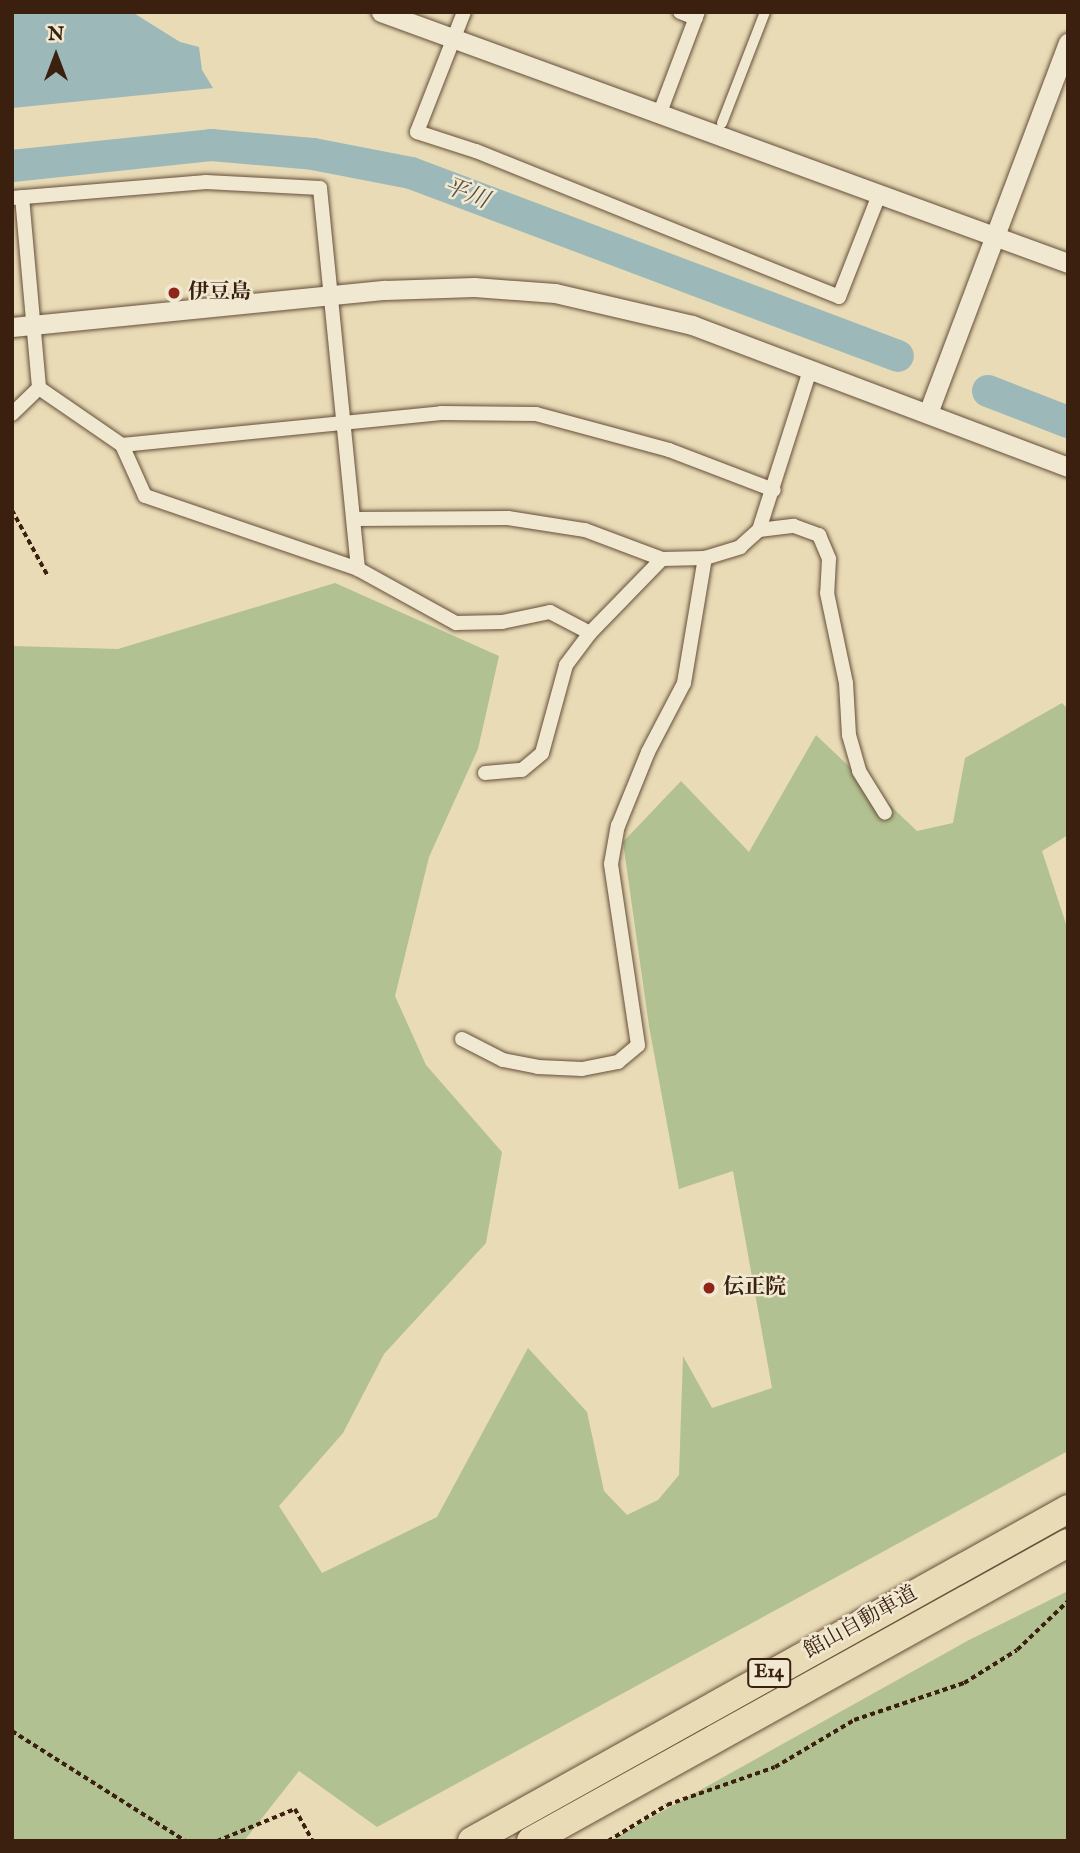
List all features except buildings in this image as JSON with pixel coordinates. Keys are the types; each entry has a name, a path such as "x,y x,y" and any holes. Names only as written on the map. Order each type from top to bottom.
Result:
{"highway":[{"name":"館山自動車道","path":"472,1841 1068,1509"},
{"name":"館山自動車道","path":"531,1841 1068,1544"}],"street":[{"path":"381,12 1068,263"},
{"path":"464,12 417,132 476,151 839,298 879,195"},
{"path":"659,115 697,15 680,12"},
{"path":"722,123 765,12"},
{"path":"928,413 1068,43"},
{"path":"39,388 34,325 17,198 206,183 320,188 334,293 358,569"},
{"path":"12,327 334,293 474,287 555,293 667,317 1068,467"},
{"path":"354,519 508,518 585,530 662,559 705,558 740,547 759,530 774,490 810,370"},
{"path":"12,414 39,388"},
{"path":"39,388 122,445 145,496 358,569 456,623 502,622 550,612 590,633"},
{"path":"122,445 441,412 536,414 669,450 774,490"},
{"path":"759,530 794,526 819,535 829,559 827,593 845,684 849,735 859,771 885,814"},
{"path":"462,1040 503,1060 538,1067 582,1069 618,1062 638,1045 611,863 618,826 648,752 684,684 705,558"},
{"path":"485,773 522,770 542,753 566,665 590,633 662,559"}],"path":[{"path":"12,510 48,576"},
{"path":"608,1841 667,1805 775,1767 854,1720 964,1682 1017,1650 1068,1601"},
{"path":"12,1731 185,1841"},
{"path":"217,1841 295,1809 313,1841"}],"green space":[{"path":"335,583 499,656 478,749 429,857 395,996 426,1065 502,1152 486,1243 384,1354 343,1433 279,1506 322,1573 437,1517 528,1348 587,1412 604,1491 627,1515 658,1500 679,1475 683,1356 712,1408 772,1388 733,1171 679,1189 649,1026 623,842 681,781 749,852 816,735 917,831 953,823 965,758 1062,703 1068,709 1068,835 1042,851 1068,930 1068,1451 377,1827 299,1771 244,1841 12,1841 12,646 118,649"},
{"path":"1068,1591 1068,1841 609,1841 969,1640"}],"water":[{"path":"12,12 132,12 180,42 199,47 202,70 213,88 12,108"}],"waterway":[{"name":"平川","path":"12,166 211,145 313,154 411,173 898,356"},
{"name":"平川","path":"988,391 1068,422"}],"place":[{"name":"伊豆島","path":"174,293"},
{"name":"伝正院","path":"709,1288"}]}
